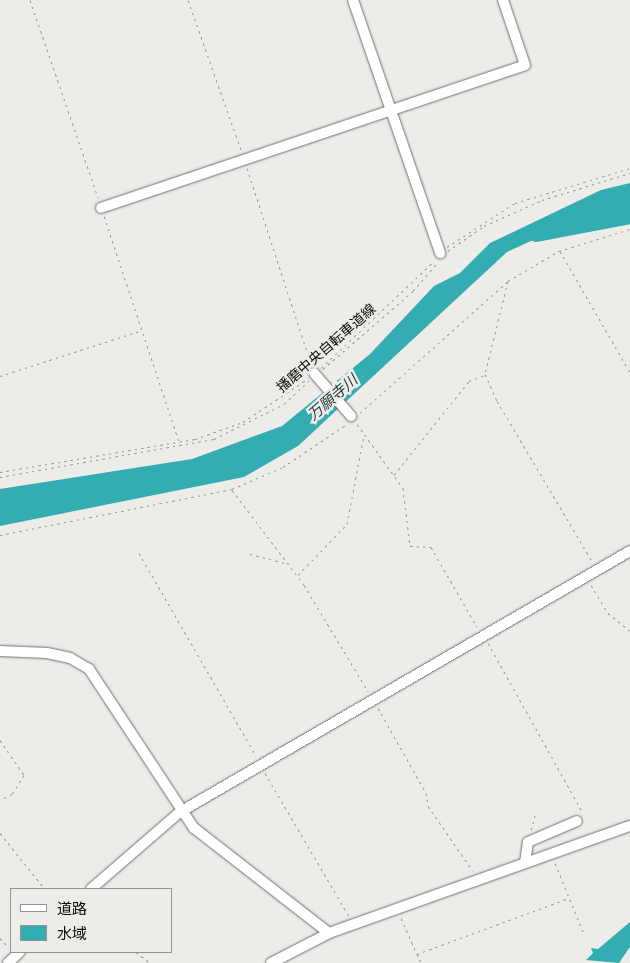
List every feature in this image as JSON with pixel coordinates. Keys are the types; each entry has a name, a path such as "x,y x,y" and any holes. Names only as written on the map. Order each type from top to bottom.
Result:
{"street":[{"path":"353,0 440,253"},
{"path":"101,208 245,161 524,65 503,0"},
{"path":"316,376 352,417"},
{"path":"92,888 180,812 630,551"},
{"path":"0,652 46,653 70,658 89,669 180,812 194,828 329,933"},
{"path":"525,863 530,840 577,821"},
{"path":"271,963 329,933 398,911 477,880 630,826"},
{"path":"8,963 19,953"}],"path":[{"path":"30,0 180,446"},
{"path":"188,0 245,161 316,376"},
{"name":"播磨中央自転車道線","path":"0,472 179,443 243,422 280,401 316,376 411,287 440,253 515,203 630,168"},
{"path":"0,476 214,439 254,421 284,404 413,291 460,241 542,200 630,173"},
{"path":"0,535 232,489 283,467 352,417 508,281 560,250 630,229"},
{"path":"560,250 630,372"},
{"path":"508,281 486,375 497,402 597,571"},
{"path":"0,376 142,330"},
{"path":"394,475 469,381 486,375"},
{"path":"352,417 394,475 406,499 410,546 431,547 582,811"},
{"path":"297,576 347,524 364,434"},
{"path":"232,489 297,576 373,700 426,793 428,806 456,840 477,880"},
{"path":"138,553 355,925"},
{"path":"250,554 289,564"},
{"path":"588,577 608,613 630,631"},
{"path":"0,740 24,775 12,794 0,800"},
{"path":"530,840 535,816"},
{"path":"0,833 45,888"},
{"path":"551,854 584,934"},
{"path":"417,954 569,898"},
{"path":"398,911 421,963"},
{"path":"0,938 10,949"},
{"path":"137,953 150,963"}],"water":[{"path":"630,183 630,221 626,224 564,226 507,252 298,446 244,477 0,526 0,489 192,459 282,426 370,354 434,286 460,273 490,243 601,190"},
{"path":"630,922 630,947 619,963 586,960 593,953 591,948 598,949"}],"waterway":[{"name":"万願寺川","path":"536,234 630,216"}]}
